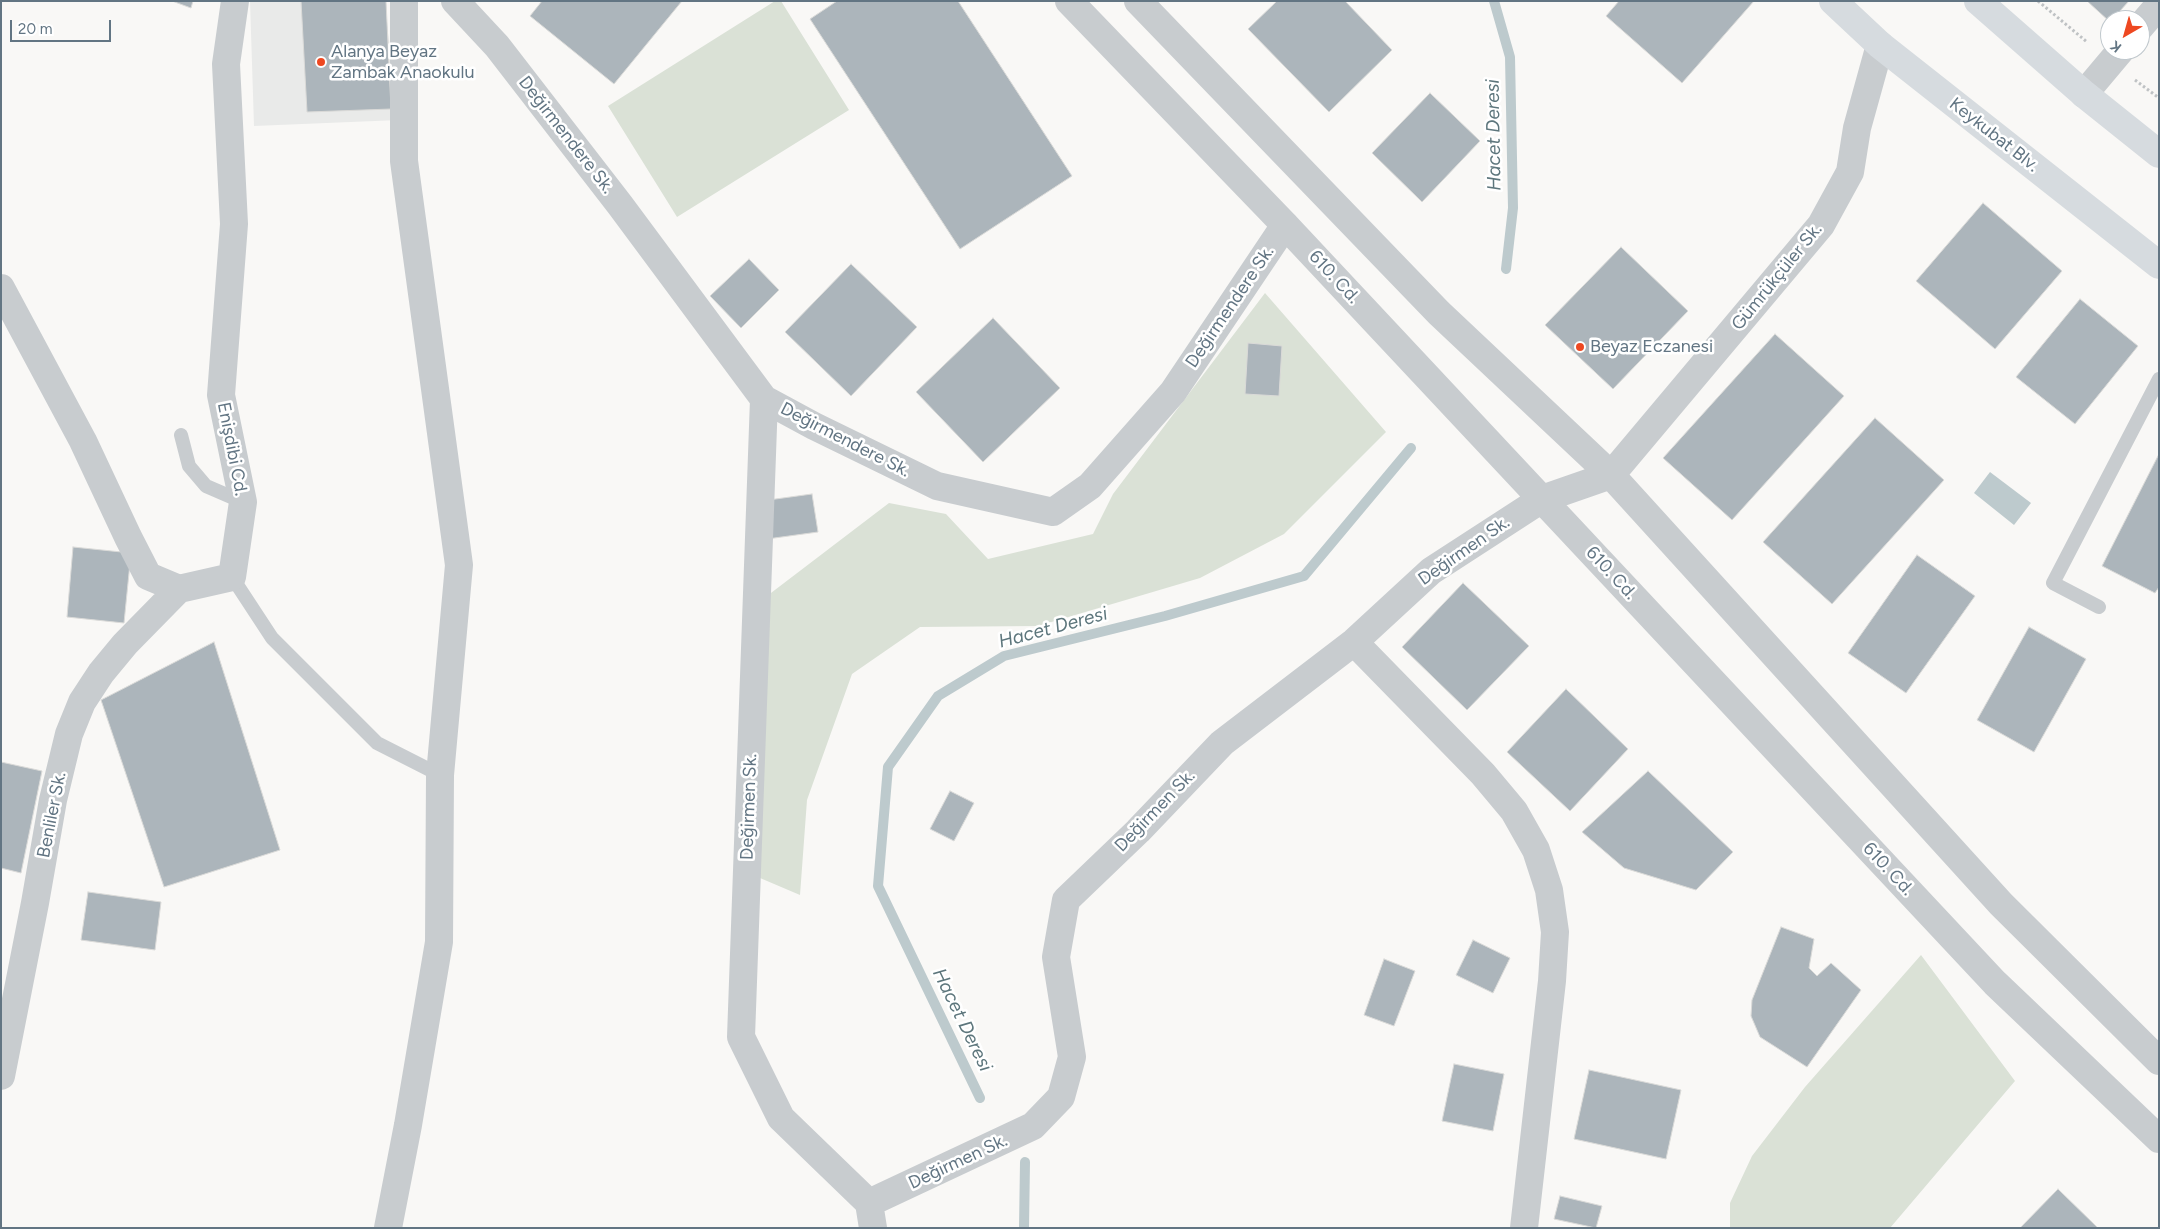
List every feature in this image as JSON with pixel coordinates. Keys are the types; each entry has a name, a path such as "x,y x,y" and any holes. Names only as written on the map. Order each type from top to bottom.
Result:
{"highway":[{"name":"Keykubat Blv.","path":"1833,1 1880,45 2159,265"},
{"path":"1978,1 2084,94 2159,154"}],"street":[{"name":"Enişdibi Cd.","path":"232,578 243,502 221,395 234,224 226,64 235,1"},
{"path":"388,1228 439,942 440,775 459,565 404,161 404,1"},
{"name":"Değirmendere Sk.","path":"455,1 498,46 620,205 764,399 814,426 937,486 1052,512 1090,486 1173,392 1285,225"},
{"name":"610. Cd.","path":"1070,1 1285,225 1995,983 2159,1139"},
{"path":"1138,1 1438,313 1611,475 2000,904 2159,1062"},
{"path":"2150,15 2159,5"},
{"name":"Gümrükçüler Sk.","path":"1611,475 1821,225 1850,172 1857,128 1880,45"},
{"path":"2084,94 2113,60"},
{"path":"1,288 83,442 148,576 179,589 232,578"},
{"name":"Değirmen Sk.","path":"764,399 741,1037 781,1118 871,1215 976,1154 1033,1126 1061,1097 1072,1057 1056,957 1066,900 1138,831 1222,743 1354,642 1430,570 1542,499 1611,475"},
{"name":"Benliler Sk.","path":"1,1076 53,800 69,734 82,702 102,673 125,644 179,589"},
{"path":"1354,642 1483,774 1514,810 1536,850 1549,890 1555,932 1552,981 1524,1228"}],"lane":[{"path":"2099,607 2053,583 2159,380"},
{"path":"181,436 189,466 206,486 243,502"},
{"path":"232,578 272,638 377,743 440,775"}],"shaded area":[{"name":"Alanya Beyaz Zambak Anaokulu","path":"250,1 384,1 399,120 254,126"},
{"path":"775,1 781,1 849,110 677,217 608,106"},
{"path":"1265,293 1386,432 1284,534 1200,578 1038,626 920,627 852,674 807,800 800,895 760,878 767,596 889,503 946,514 988,559 1093,534 1113,494"},
{"path":"1990,472 2031,503 2014,525 1974,493"},
{"path":"1921,955 2015,1081 1890,1228 1730,1228 1730,1203 1752,1156 1805,1087"}],"building":[{"path":"172,1 193,1 191,8"},
{"path":"301,1 386,1 391,109 307,112"},
{"path":"542,1 682,1 614,84 530,16"},
{"path":"837,1 958,1 1072,176 960,249 810,19"},
{"path":"1277,1 1345,1 1392,50 1329,112 1248,29"},
{"path":"1619,1 1754,1 1682,83 1606,16"},
{"path":"2087,1 2129,1 2121,10 2100,10 2100,13"},
{"path":"1430,93 1480,141 1422,202 1372,153"},
{"path":"1983,203 2062,271 1995,349 1916,281"},
{"path":"1621,247 1688,311 1613,389 1545,325"},
{"path":"749,259 779,290 741,328 710,296"},
{"path":"851,264 917,327 851,396 785,332"},
{"path":"2080,299 2138,346 2075,424 2016,377"},
{"path":"993,318 1060,388 983,462 916,392"},
{"path":"1775,334 1844,396 1732,520 1663,458"},
{"path":"1248,343 1282,346 1279,396 1245,394"},
{"path":"1875,418 1944,480 1832,604 1763,542"},
{"path":"2159,454 2159,587 2155,593 2102,566"},
{"path":"812,494 818,532 767,539 761,501"},
{"path":"73,547 131,553 124,623 67,617"},
{"path":"1917,555 1975,596 1906,693 1848,653"},
{"path":"1463,583 1529,646 1467,710 1402,647"},
{"path":"2029,627 2086,659 2034,752 1977,720"},
{"path":"214,642 280,850 164,887 101,700"},
{"path":"1566,689 1628,749 1570,811 1507,752"},
{"path":"1,762 42,771 21,873 1,868"},
{"path":"1648,771 1733,852 1696,890 1624,868 1582,832"},
{"path":"950,791 974,803 954,841 930,829"},
{"path":"88,892 161,902 155,950 81,940"},
{"path":"1781,927 1814,939 1809,968 1817,976 1831,963 1861,990 1807,1067 1760,1037 1751,1016 1752,1000"},
{"path":"1473,940 1510,958 1493,993 1456,975"},
{"path":"1384,959 1415,971 1394,1026 1364,1015"},
{"path":"1454,1064 1504,1074 1493,1131 1442,1121"},
{"path":"1589,1070 1681,1090 1666,1159 1574,1139"},
{"path":"2058,1189 2098,1228 2020,1228"},
{"path":"1560,1196 1602,1206 1596,1228 1554,1219"}],"waterway":[{"name":"Hacet Deresi","path":"1494,1 1510,57 1513,208 1506,269"},
{"name":"Hacet Deresi","path":"980,1098 878,886 888,767 938,696 1004,656 1165,616 1304,576 1411,448"},
{"name":"Hacet Deresi","path":"1024,1228 1025,1162"}],"place":[{"name":"Alanya Beyaz Zambak Anaokulu","path":"321,62"},
{"name":"Beyaz Eczanesi","path":"1580,347"}]}
